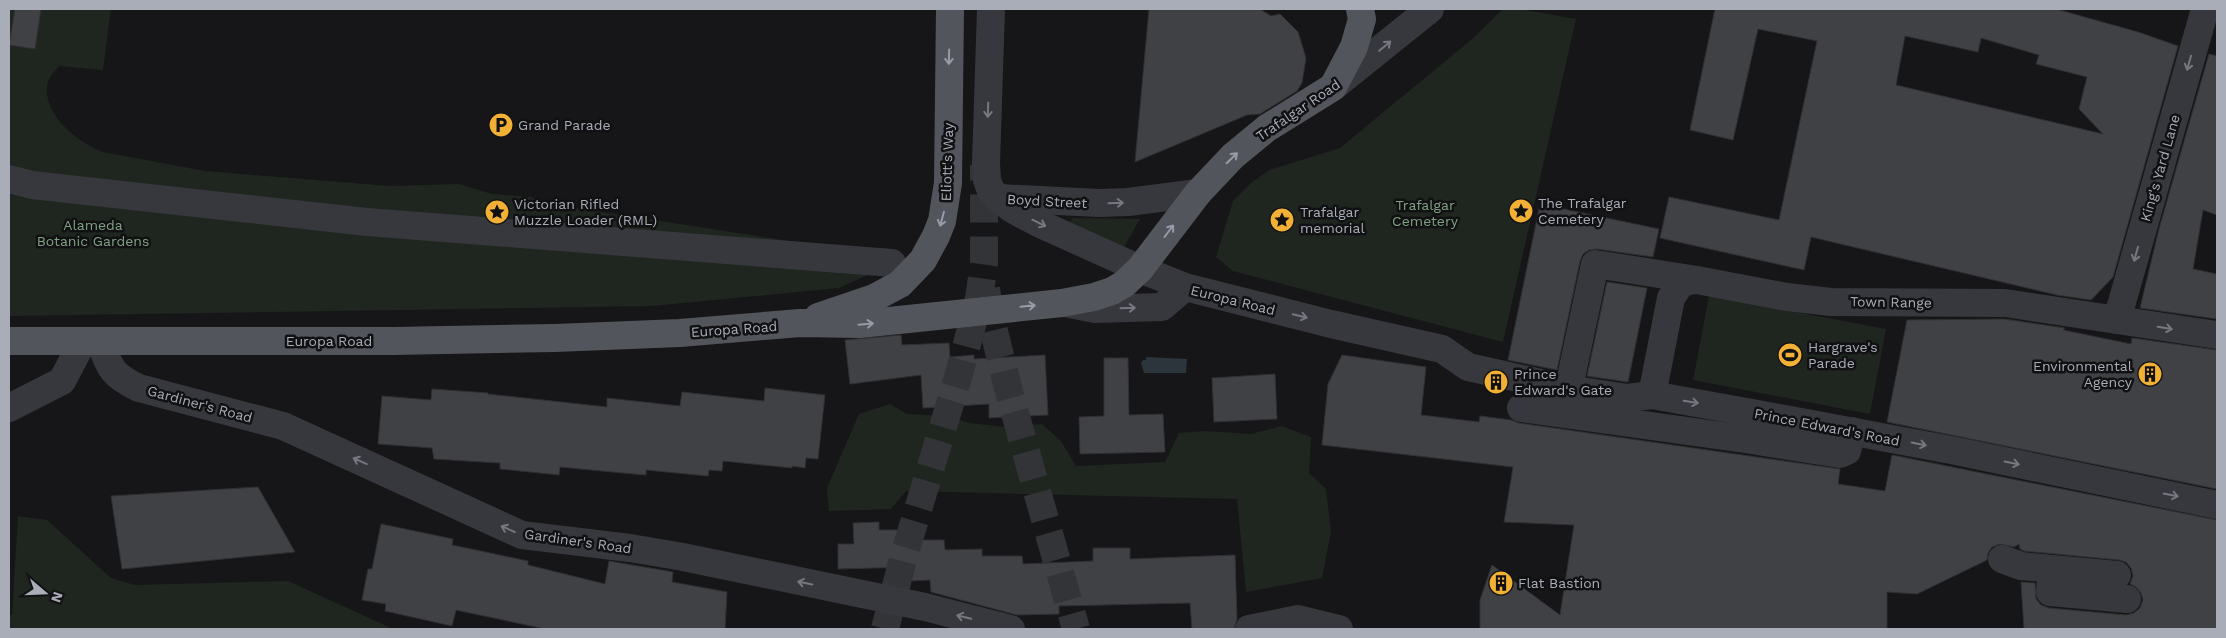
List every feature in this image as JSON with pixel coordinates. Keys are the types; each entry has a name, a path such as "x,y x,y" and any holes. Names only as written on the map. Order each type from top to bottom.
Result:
{"main road":[{"name":"Eliott's Way","path":"800,323 874,298 900,284 918,266 936,236 942,221 948,183 950,9"},
{"path":"1333,87 1354,46 1362,19 1360,9"},
{"name":"Trafalgar Road","path":"1062,303 1094,297 1112,291 1124,284 1140,269 1198,193 1233,156 1267,128 1333,87"},
{"name":"Europa Road","path":"9,340 555,338 680,333 800,323 860,324 1062,303"}],"street":[{"name":"Boyd Street","path":"991,9 986,163 987,180 991,191 997,198 1099,204 1198,193"},
{"name":"Trafalgar Road","path":"1333,87 1430,9"},
{"name":"King's Yard Lane","path":"2117,320 2202,18"},
{"path":"16,179 367,222 892,263"},
{"path":"997,198 1038,223 1185,287"},
{"name":"Town Range","path":"1566,401 1595,264 1647,271 1787,297 1831,302 2005,303 2217,335"},
{"path":"1652,395 1671,298 1679,286 1687,280 1697,280"},
{"name":"Europa Road","path":"1062,303 1095,308 1162,307 1185,287 1331,324 1442,349"},
{"path":"9,408 62,382 92,341"},
{"name":"Gardiner's Road","path":"92,341 111,370 125,382 139,388 283,426 522,535 630,548 683,557 925,607 1011,629"},
{"name":"Prince Edward's Road","path":"1442,349 1468,367 1566,401 1652,395 1852,431 2217,505"},
{"path":"1521,408 1566,401 1745,439 1840,454 1847,451 1852,431"},
{"path":"2002,560 2021,566 2117,575"},
{"path":"2052,569 2050,592 2127,599"},
{"path":"1249,629 1298,619 1339,629"}],"green space":[{"name":"Alameda Botanic Gardens","path":"9,9 111,9 103,70 59,66 49,80 47,94 55,115 63,125 83,142 103,152 205,171 390,186 459,184 492,194 531,197 543,203 888,256 870,274 839,288 652,306 9,316"},
{"name":"Trafalgar Cemetery","path":"1503,9 1520,9 1576,19 1503,342 1233,271 1216,257 1233,201 1251,183 1269,170 1340,148 1472,39"},
{"path":"1072,218 1140,219 1124,247 1069,226"},
{"name":"Hargrave's Parade","path":"1709,296 1886,329 1870,414 1693,380"},
{"path":"890,404 907,414 945,416 970,423 1005,427 1042,424 1061,441 1076,466 1165,462 1179,433 1205,431 1251,434 1282,426 1311,437 1309,473 1326,489 1331,532 1322,578 1246,592 1237,499 906,491 891,509 829,511 827,488 859,414"},
{"path":"18,516 47,520 111,578 135,585 288,581 393,629 9,629 9,615 12,615"}],"shaded area":[{"path":"1146,357 1187,359 1186,373 1144,373 1141,363 1143,360 1146,360"}],"building":[{"path":"15,9 41,9 35,49 9,45"},
{"path":"1149,9 1260,9 1271,16 1280,14 1298,32 1306,58 1302,83 1297,91 1260,114 1247,115 1135,162"},
{"path":"1715,9 2056,9 2138,32 2178,46 2113,277 2091,300 2057,295 1811,237 1804,270 1660,238 1669,197 1779,220 1817,41 1758,29 1733,140 1690,130","holes":["1905,36 1978,52 1981,38 2039,55 2036,64 2087,77 2079,109 2103,134 1896,85"]},
{"path":"2209,54 2217,56 2217,215 2203,210 2193,269 2217,274 2217,319 2140,308 2159,229"},
{"path":"1540,204 1659,229 1653,257 1597,249 1589,250 1583,254 1557,370 1508,360"},
{"path":"1607,282 1647,288 1628,382 1587,376"},
{"path":"2004,319 2065,328 2063,330 2131,344 2132,338 2217,350 2217,489 1887,422 1907,320"},
{"path":"901,335 902,345 949,343 950,357 974,355 974,359 1045,355 1048,415 989,418 989,404 923,408 921,375 850,384 845,340"},
{"path":"1342,355 1426,367 1421,415 1479,422 1480,416 1840,469 1838,484 1885,491 1892,455 2217,520 2217,629 2024,629 2021,582 2035,583 2036,599 2041,605 2049,608 2126,615 2134,613 2140,608 2143,600 2141,593 2130,584 2133,576 2131,568 2126,562 2024,551 2020,549 2019,544 2014,547 2000,544 1992,547 1988,553 1987,560 1917,594 1887,592 1887,629 1480,629 1480,600 1492,565 1560,615 1574,525 1504,522 1513,467 1322,445 1328,384"},
{"path":"1104,358 1128,358 1129,415 1163,414 1165,452 1080,454 1079,417 1104,416"},
{"path":"1275,374 1277,419 1214,422 1212,378"},
{"path":"765,388 825,395 818,459 806,458 805,468 723,461 722,471 709,470 708,476 646,470 646,475 560,467 559,475 500,469 500,463 434,459 432,448 378,444 382,396 431,400 432,389 488,393 607,407 607,398 680,406 682,392 764,401"},
{"path":"258,487 295,552 122,569 111,496"},
{"path":"879,522 879,530 914,530 914,540 944,540 945,550 982,549 982,556 1022,556 1023,564 1093,561 1093,548 1130,548 1130,559 1235,555 1237,619 1234,629 1192,629 1190,603 1059,606 1059,614 1017,615 931,592 930,580 910,581 910,567 838,569 838,544 854,544 853,523"},
{"path":"381,524 453,539 452,545 528,561 528,565 605,584 609,561 673,572 672,582 727,592 725,629 545,629 456,610 452,626 385,611 386,604 362,600 368,569 372,569"}],"tunnel":[{"path":"885,629 903,559 959,374 979,299 984,263 984,165"},
{"path":"986,289 991,319 1009,392 1076,629"}],"place":[{"name":"Grand Parade","path":"501,125"},
{"name":"The Trafalgar Cemetery","path":"1521,211"},
{"name":"Victorian Rifled Muzzle Loader (RML)","path":"497,212"},
{"name":"Trafalgar memorial","path":"1282,220"},
{"name":"Hargrave's Parade","path":"1790,355"},
{"name":"Environmental Agency","path":"2150,374"},
{"name":"Prince Edward's Gate","path":"1496,382"},
{"name":"Flat Bastion","path":"1501,583"}]}
